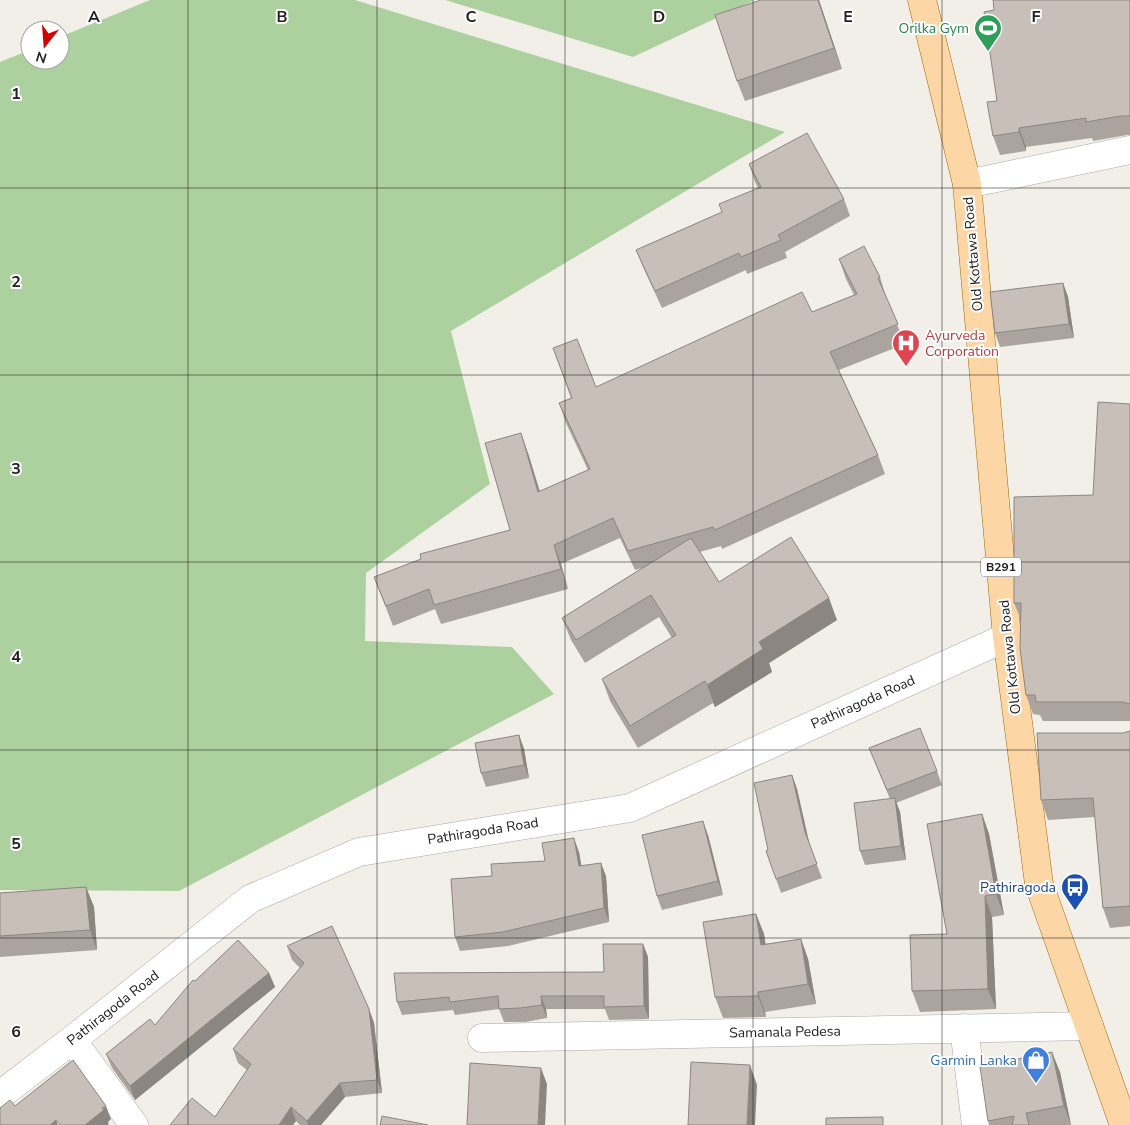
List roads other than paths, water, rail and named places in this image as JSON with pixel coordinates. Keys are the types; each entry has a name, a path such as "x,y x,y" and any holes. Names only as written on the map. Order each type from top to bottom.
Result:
{"main road":[{"name":"Old Kottawa Road","path":"922,0 967,184 1007,637 1040,884 1124,1125"}],"street":[{"path":"967,184 1130,150"},
{"name":"Pathiragoda Road","path":"0,1095 250,899 359,852 630,808 1007,637"},
{"path":"1019,737 1047,737"},
{"name":"Samanala Pedesa","path":"482,1038 1089,1026"},
{"path":"964,1028 976,1125"},
{"path":"72,1040 134,1125"}],"place":[{"name":"Orilka Gym","path":"988,52"},
{"name":"Ayurveda Corporation","path":"906,367"},
{"name":"Pathiragoda","path":"1075,911"},
{"name":"Garmin Lanka","path":"1036,1084"}]}
